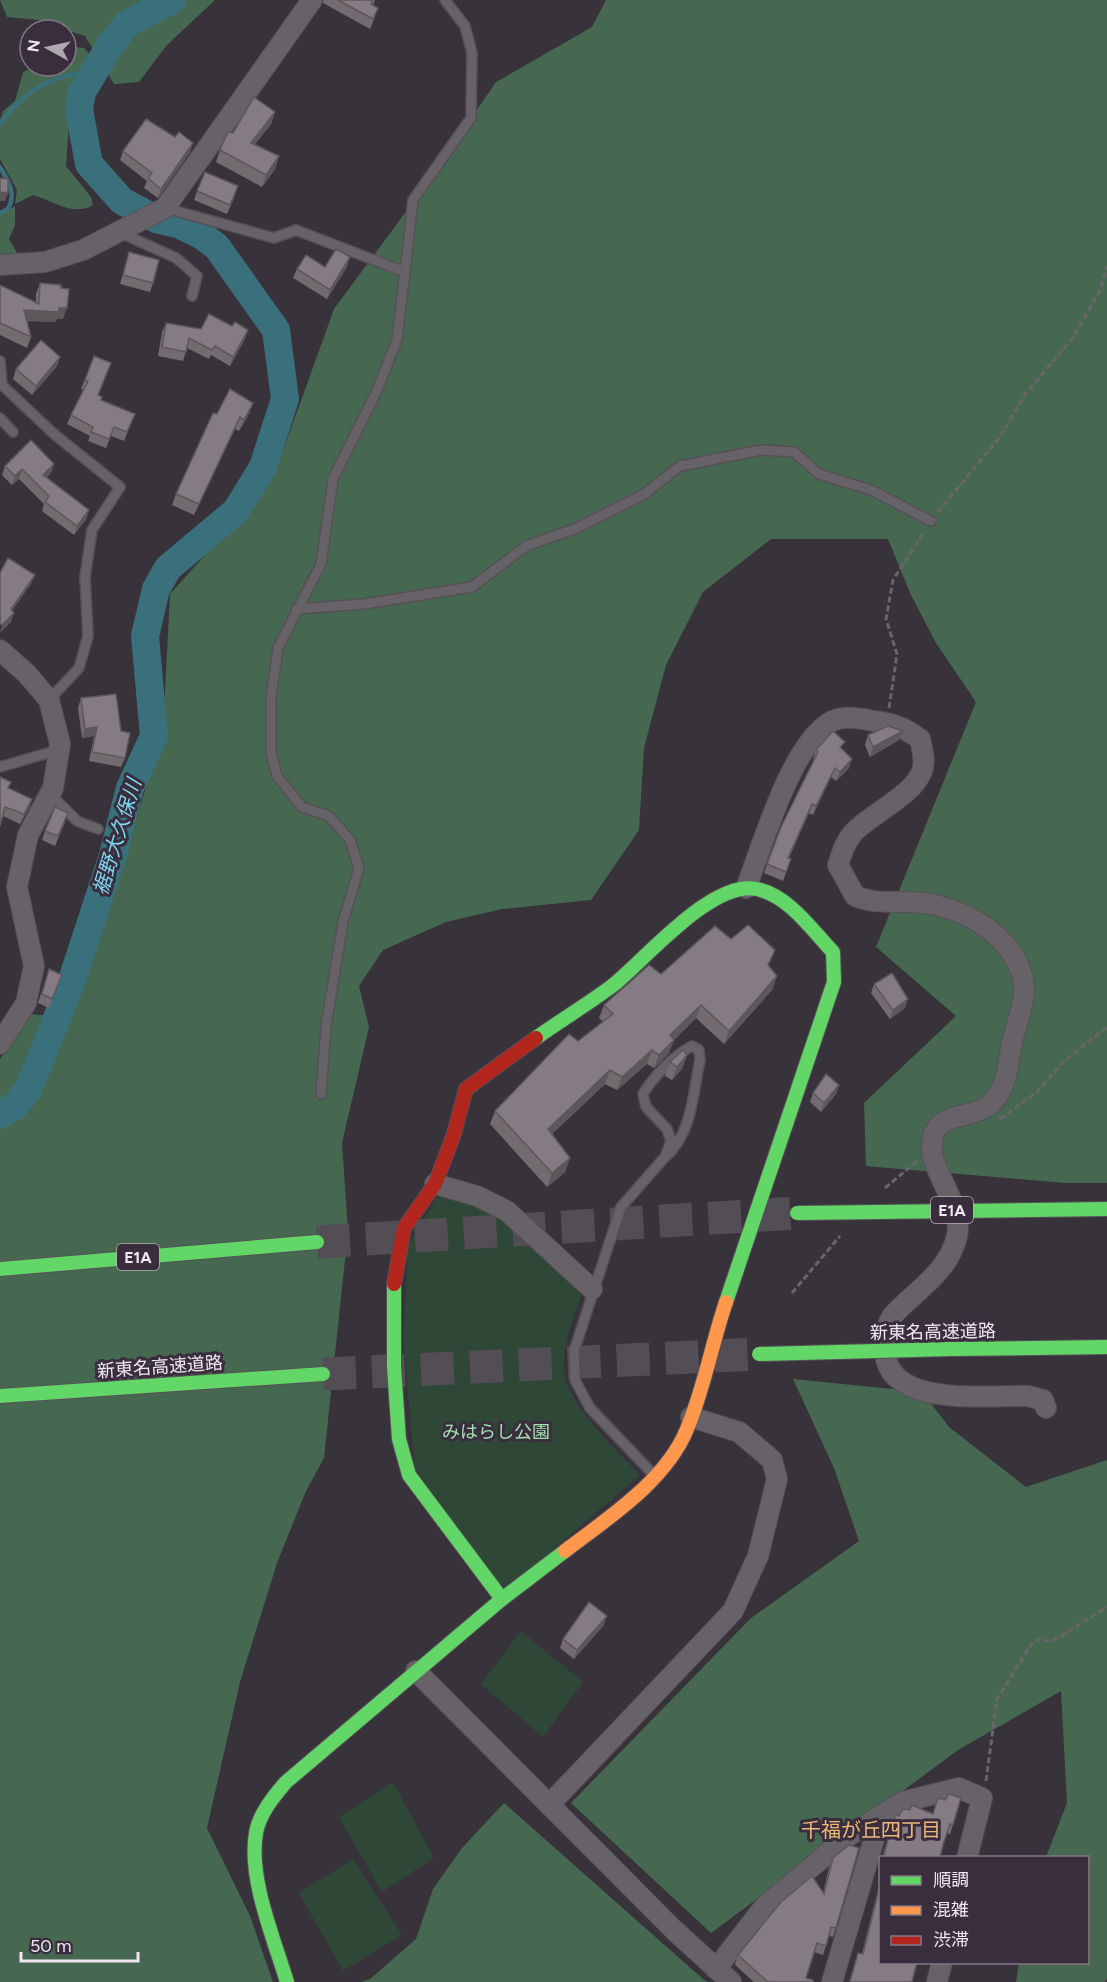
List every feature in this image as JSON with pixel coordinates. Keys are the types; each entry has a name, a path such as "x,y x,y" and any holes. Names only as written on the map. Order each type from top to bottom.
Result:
{"main road":[{"path":"287,1982 258,1880 256,1833 274,1795 286,1782 502,1599 640,1493 653,1474 672,1455 687,1430 714,1337 834,982 833,952 778,896 755,888 738,888 697,909 614,986 486,1072 466,1089 453,1137 435,1184 404,1228 394,1273 394,1367 399,1439 409,1475 502,1599"},
{"name":"E1A","path":"797,1213 1107,1209"},
{"name":"E1A","path":"0,1269 317,1242"},
{"name":"新東名高速道路","path":"759,1354 1107,1347"},
{"name":"新東名高速道路","path":"0,1396 323,1374"}],"street":[{"path":"0,265 45,262 83,250 165,208 312,0"},
{"path":"0,650 27,674 48,700 60,744 50,794 28,835 17,886 34,966 26,1003 0,1044"},
{"path":"746,888 787,780 801,752 819,732 837,719 901,726 920,739 924,757 922,772 908,789 856,830 843,847 838,865 846,884 855,896 869,902 936,904 966,916 1009,947 1022,972 1024,992 1004,1088 993,1102 979,1112 959,1114 944,1120 935,1130 931,1143 932,1154 959,1224 957,1238 939,1273 893,1315 884,1343 885,1358 891,1370 903,1383 922,1392 1028,1396 1042,1400 1046,1408"},
{"path":"435,1184 477,1196 507,1211 592,1288"},
{"path":"549,1804 733,1611 758,1556 777,1479 772,1460 739,1432 691,1416"},
{"path":"416,1671 716,1969 732,1982"},
{"path":"716,1969 764,1907 848,1837 902,1802 959,1788 982,1798 968,1856"},
{"path":"832,1982 881,1815"},
{"path":"937,1982 942,1964"}],"lane":[{"path":"321,1094 326,1026 343,921 359,868 350,840 329,816 302,807 277,776 271,753 271,698 278,648 321,564 333,479 375,395 398,340 413,200 471,118 472,52 465,26 445,0"},
{"path":"165,208 274,238 296,230 405,272"},
{"path":"123,229 187,265 197,276 192,296"},
{"path":"0,361 1,387 54,434 120,487 92,530 85,577 88,636 80,668 48,700"},
{"path":"0,418 13,432"},
{"path":"297,609 364,604 472,587 526,546 578,528 643,495 680,466 761,450 794,452 819,474 871,490 931,521"},
{"path":"0,767 59,750"},
{"path":"50,794 77,821 98,829"},
{"path":"653,1474 590,1408 575,1380 574,1351 592,1288 621,1207 665,1157 678,1146 685,1131 700,1060 699,1050 692,1046 666,1067 643,1094 646,1107 667,1129 671,1141 665,1157"}],"path":[{"path":"886,723 897,654 886,619 893,580 931,521 1000,437 1026,393 1072,339 1100,291 1107,266"},
{"path":"982,1798 989,1769 997,1699 1034,1640 1053,1641 1107,1607"}],"green space":[{"path":"0,0 215,0 166,46 139,82 114,84 85,36 78,34 78,18 7,17"},
{"path":"606,0 1107,0 1107,1183 1065,1183 866,1166 864,1103 956,1016 876,947 976,702 936,643 911,595 888,539 771,539 703,592 666,665 644,748 639,830 591,900 502,909 446,922 383,950 359,986 369,1027 342,1143 348,1231 324,1458 306,1491 277,1563 240,1682 207,1828 250,1916 273,1982 0,1982 0,1059 29,1014 63,1017 116,886 163,731 170,594 254,501 284,448 334,309 419,194 496,82 592,27"},
{"path":"78,47 84,48 94,59 82,72 66,108 69,123 66,166 91,197 93,205 71,209 33,195 15,204 17,190 0,159 0,120 3,111 15,101 21,78 78,78"},
{"path":"15,206 15,225 9,239 20,258 0,260 0,215"},
{"name":"みはらし公園","path":"437,1197 485,1205 506,1218 582,1292 565,1350 564,1370 567,1384 583,1413 594,1427 640,1475 511,1586 497,1585 415,1468 403,1339 408,1246"},
{"path":"793,1379 922,1392 949,1427 1026,1487 1107,1460 1107,1978 1105,1982 1016,1982 1019,1964 1089,1964 1089,1856 1046,1856 1067,1803 1061,1691 958,1750 711,1933 571,1803 751,1618 859,1541 834,1468"},
{"path":"521,1631 583,1682 543,1737 481,1684"},
{"path":"393,1782 434,1858 382,1892 339,1817"},
{"path":"504,1803 708,1982 361,1982 370,1979 416,1939 433,1889 462,1848"},
{"path":"353,1859 402,1935 343,1971 299,1893"}],"building":[{"path":"338,0 373,0 371,4 378,8 373,19"},
{"path":"254,97 275,112 251,143 279,156 266,175 220,150 226,136 229,132 233,133"},
{"path":"146,119 175,137 179,132 193,143 161,189 148,178 152,173 123,151"},
{"path":"205,172 238,186 230,205 197,191"},
{"path":"0,178 8,179 8,193 0,192"},
{"path":"336,249 350,257 330,290 297,269 306,255 325,267"},
{"path":"129,252 159,260 153,283 123,275"},
{"path":"40,283 61,285 61,288 69,289 67,308 59,308 59,312 24,310 31,337 0,323 0,285 39,304"},
{"path":"209,314 232,326 235,322 248,330 233,357 215,346 212,350 189,338 186,352 162,347 166,323 201,329"},
{"path":"41,340 60,357 36,386 16,369"},
{"path":"94,356 111,363 98,395 102,397 101,400 135,414 127,432 114,427 109,439 91,432 93,427 71,415 88,381 85,380"},
{"path":"230,389 253,403 244,420 240,417 199,504 176,494 213,413 217,414"},
{"path":"31,440 54,464 43,475 89,510 77,526 45,502 49,496 22,469 15,476 5,466"},
{"path":"8,558 35,575 11,609 14,613 2,625 0,624 0,573"},
{"path":"116,694 121,731 130,733 125,758 92,752 97,727 85,729 81,698"},
{"path":"888,726 903,731 873,747 868,735"},
{"path":"833,731 845,742 840,747 852,759 840,772 835,768 816,806 812,804 788,858 791,859 786,872 767,864 781,827 818,752 816,750"},
{"path":"0,777 11,782 8,788 32,799 24,814 5,807 0,826"},
{"path":"55,807 68,813 58,836 45,831"},
{"path":"748,925 775,950 768,965 777,976 729,1031 701,1005 670,1035 674,1040 659,1055 652,1050 622,1077 610,1070 548,1129 570,1158 552,1173 495,1111 569,1034 578,1041 613,1014 604,1005 649,965 661,974 715,926 731,939"},
{"path":"49,969 62,975 52,999 42,994"},
{"path":"892,973 908,999 893,1010 874,984"},
{"path":"683,1050 687,1055 677,1067 670,1062"},
{"path":"826,1074 839,1085 824,1103 813,1093"},
{"path":"589,1602 607,1616 577,1650 563,1639"},
{"path":"949,1794 961,1798 940,1856 884,1856 890,1831 893,1831 895,1815 899,1816 903,1809 910,1810 912,1805 933,1814 938,1798 945,1800"},
{"path":"849,1845 859,1848 836,1928 831,1927 826,1946 817,1943 806,1978 813,1982 768,1982 738,1955 781,1902 812,1876 824,1894 833,1858"},
{"path":"879,1890 879,1964 916,1964 912,1982 850,1982 858,1953 863,1954"}],"waterway":[{"name":"裾野大久保川","path":"0,1115 14,1107 28,1090 71,983 113,855 130,788 154,736 145,636 156,589 168,568 236,511 263,467 285,399 276,330 217,247 201,235 178,224 156,219 122,201 89,164 79,109 82,92 111,44 127,24 172,0"},
{"path":"0,124 19,102 40,86 65,76 94,72"},
{"path":"0,167 12,192 8,209 0,213"}],"tunnel":[{"path":"317,1242 797,1213"},
{"path":"323,1374 759,1354"}],"traffic: fast":[{"path":"536,1038 612,986 700,908 720,896 739,889 757,889 779,899 799,914 833,952 834,982 726,1302"},
{"path":"797,1213 1107,1209"},
{"path":"0,1269 317,1242"},
{"path":"394,1284 394,1367 399,1439 409,1475 502,1599"},
{"path":"951,1349 1107,1347"},
{"path":"759,1354 951,1349"},
{"path":"0,1396 323,1374"},
{"path":"287,1982 264,1908 256,1869 256,1833 260,1819 268,1806 286,1782 502,1599 565,1551"}],"traffic: slow":[{"path":"565,1551 617,1512 651,1482 677,1448 687,1429 698,1398 726,1302"}],"traffic: jam":[{"path":"394,1284 404,1228 435,1184 453,1137 466,1089 536,1038"}],"district":[{"name":"千福が丘四丁目","path":"871,1830"}]}
